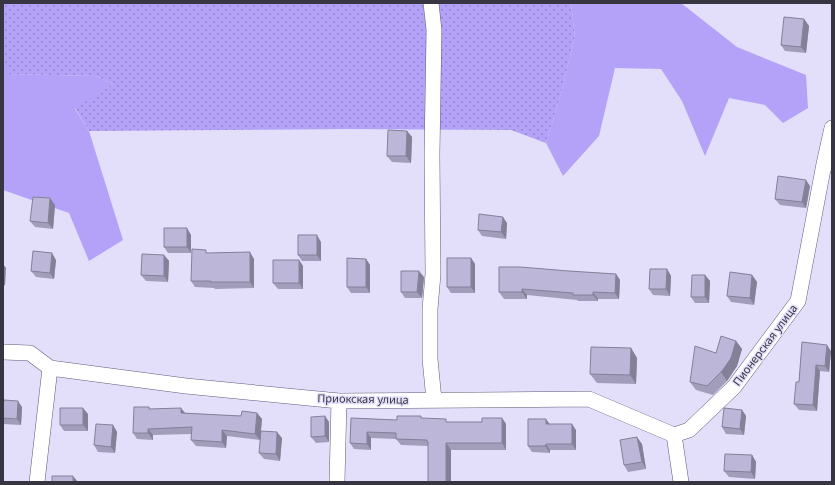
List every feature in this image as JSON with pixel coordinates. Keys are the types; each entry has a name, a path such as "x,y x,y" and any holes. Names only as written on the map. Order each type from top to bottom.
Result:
{"street":[{"path":"431,3 434,30 432,154 433,274 430,310 430,359 434,400"},
{"name":"Пионерская улица","path":"674,435 689,430 734,387 798,301 828,164 832,128"},
{"name":"Приокская улица","path":"3,352 30,353 50,368 186,386 339,401 589,399 674,435"},
{"path":"37,482 50,368"},
{"path":"337,482 339,401"},
{"path":"674,435 680,482"}],"shaded area":[{"path":"3,3 571,3 575,36 561,94 546,143 511,130 349,129 89,131 75,108 113,84 96,76 8,74 3,57"},
{"path":"571,3 681,3 737,47 806,75 808,108 783,123 765,105 729,98 705,156 682,101 661,69 615,68 599,136 563,176 546,143 561,94 575,36"},
{"path":"3,57 9,74 96,76 113,84 75,109 89,131 123,240 89,261 69,213 3,190"}],"building":[{"path":"784,17 804,19 801,47 781,45"},
{"path":"388,130 407,131 406,156 387,156"},
{"path":"778,176 806,180 802,202 775,199"},
{"path":"33,197 50,198 48,223 30,221"},
{"path":"479,214 503,217 501,232 478,230"},
{"path":"164,228 187,228 187,247 164,247"},
{"path":"298,235 317,235 317,255 298,255"},
{"path":"192,249 206,250 206,253 250,252 250,282 191,281"},
{"path":"33,251 52,253 50,273 31,271"},
{"path":"142,254 164,255 164,276 141,275"},
{"path":"347,258 366,259 366,287 347,287"},
{"path":"447,258 471,258 471,287 447,287"},
{"path":"273,260 299,260 299,283 273,283"},
{"path":"499,267 520,267 616,274 615,293 593,292 593,295 573,295 573,293 522,289 522,292 499,292"},
{"path":"650,269 667,269 666,289 649,289"},
{"path":"401,271 419,271 417,292 401,292"},
{"path":"730,272 752,275 750,298 727,296"},
{"path":"692,275 705,275 705,297 691,297"},
{"path":"721,336 736,341 731,358 725,367 707,386 690,382 695,346 716,353"},
{"path":"802,342 827,345 825,366 816,365 813,405 794,404 796,382 799,382"},
{"path":"591,347 631,348 630,375 590,374"},
{"path":"4,400 18,401 17,419 3,418"},
{"path":"134,407 149,407 149,409 181,408 181,413 241,416 242,411 257,413 255,434 222,430 222,442 191,440 192,427 148,429 148,433 133,433"},
{"path":"60,408 83,408 83,425 60,425"},
{"path":"724,408 742,410 740,429 722,427"},
{"path":"325,416 325,436 311,437 311,417"},
{"path":"397,416 421,416 421,418 446,419 446,422 482,422 482,418 502,418 502,443 446,443 446,482 428,482 427,440 396,439 396,433 367,432 367,444 350,443 351,418 397,420"},
{"path":"528,419 546,419 546,424 572,424 572,444 528,446"},
{"path":"96,424 113,425 111,447 94,445"},
{"path":"261,431 277,432 276,454 259,453"},
{"path":"637,437 642,462 624,465 620,440"},
{"path":"725,454 752,455 751,472 724,471"},
{"path":"52,476 73,476 73,482 52,482"}]}
